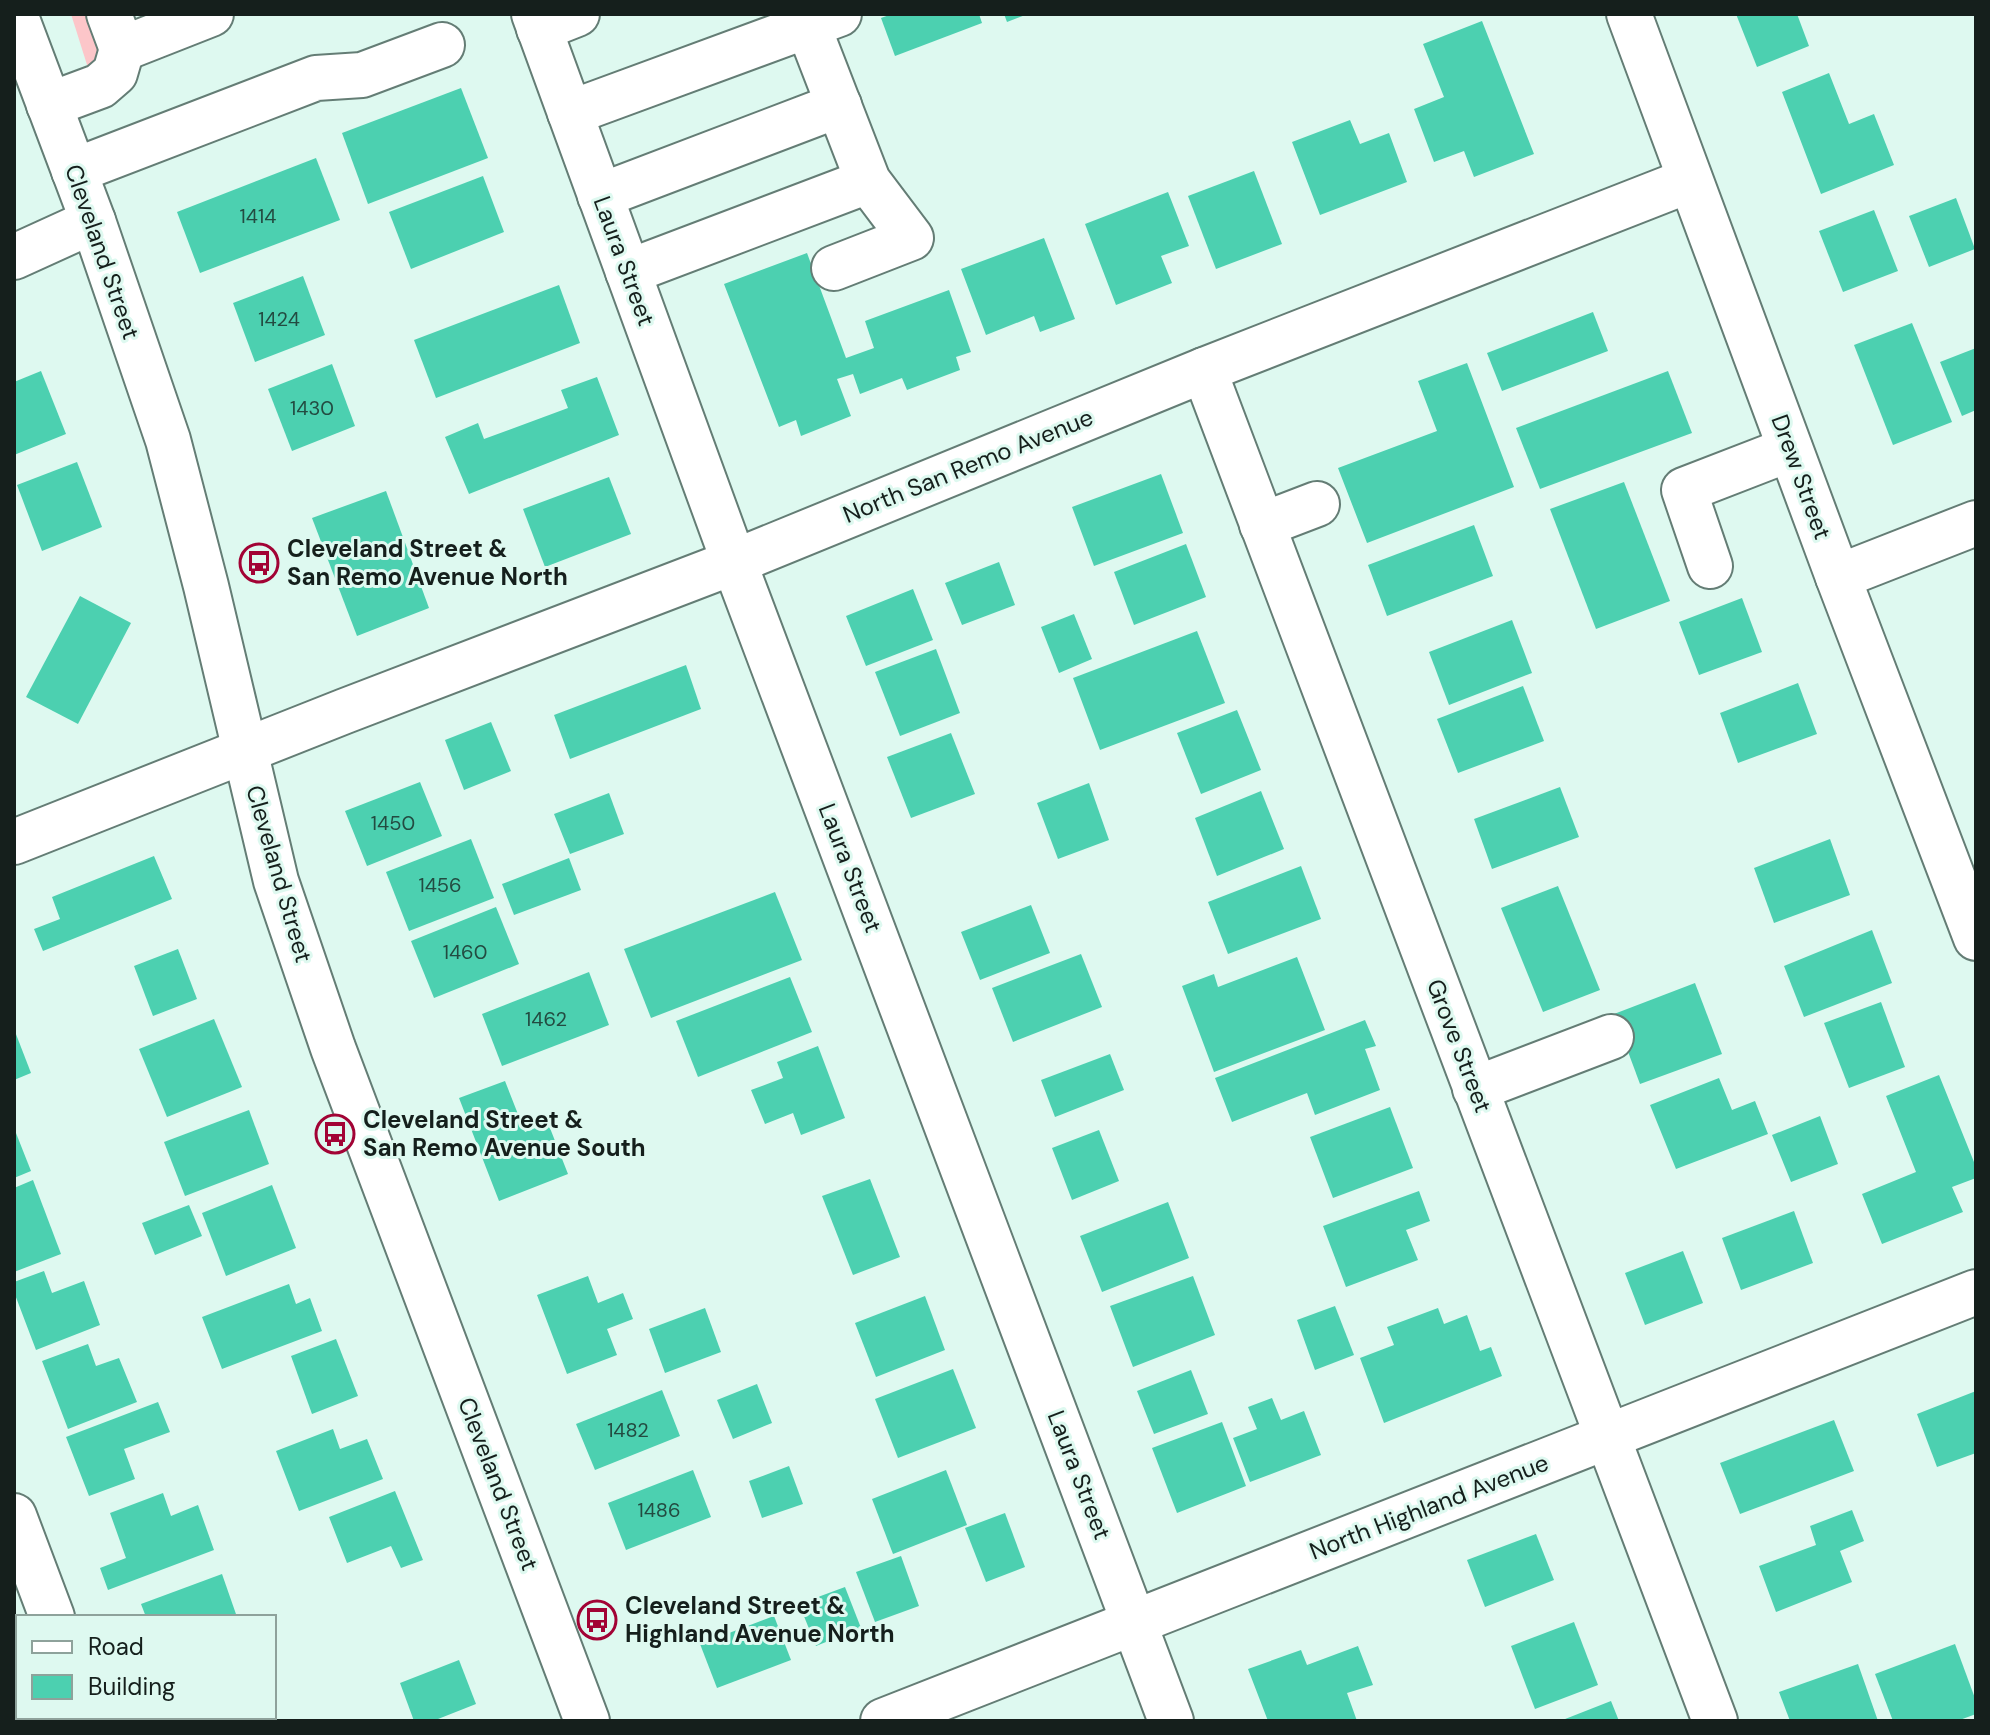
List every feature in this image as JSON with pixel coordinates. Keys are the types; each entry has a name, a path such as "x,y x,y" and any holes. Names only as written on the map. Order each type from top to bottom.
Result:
{"street":[{"name":"Cleveland Street","path":"15,14 93,221 168,440 276,881 333,1048 587,1721"},
{"path":"49,105 100,86 115,73 116,31 211,14"},
{"name":"Drew Street","path":"1629,14 1976,938"},
{"name":"Laura Street","path":"550,19 570,113 600,196 734,562 1171,1721"},
{"path":"570,113 824,20 839,105 868,181 911,238 834,268"},
{"path":"74,171 316,78 362,75 442,45"},
{"path":"600,196 839,105"},
{"name":"North San Remo Avenue","path":"14,842 734,562 1204,370 1690,180"},
{"path":"628,272 868,181"},
{"path":"14,257 93,221"},
{"name":"Grove Street","path":"1204,370 1715,1721"},
{"path":"1710,566 1684,490 1790,449"},
{"path":"1262,525 1317,504"},
{"path":"1838,577 1976,523"},
{"path":"1475,1089 1611,1037"},
{"name":"North Highland Avenue","path":"883,1721 1976,1292"},
{"path":"14,1516 51,1615"}],"shaded area":[{"path":"71,14 92,14 109,58 88,68"}],"building":[{"path":"892,14 979,14 982,23 895,56 881,18"},
{"path":"1004,14 1028,14 1007,22"},
{"path":"1736,14 1797,14 1809,46 1757,67"},
{"path":"1482,21 1534,154 1474,177 1464,151 1434,162 1414,109 1444,97 1423,44"},
{"path":"1829,73 1849,124 1874,114 1894,165 1821,194 1782,92"},
{"path":"461,88 488,158 368,204 342,133"},
{"path":"1350,120 1360,144 1389,133 1407,182 1320,215 1292,142"},
{"path":"316,158 340,220 200,273 177,212"},
{"path":"1254,171 1282,244 1216,269 1188,196"},
{"path":"483,176 504,232 411,269 389,212"},
{"path":"1168,192 1189,246 1161,256 1172,283 1116,305 1085,224"},
{"path":"1956,198 1975,249 1929,267 1909,216"},
{"path":"1874,210 1898,271 1843,292 1819,231"},
{"path":"1044,238 1075,319 1040,332 1034,316 986,335 961,269"},
{"path":"807,253 846,358 874,348 865,321 949,290 971,352 956,357 960,370 907,390 902,378 860,394 853,374 837,379 851,416 801,436 796,420 779,427 724,284"},
{"path":"303,276 325,335 255,362 233,303"},
{"path":"559,285 580,343 436,398 414,340"},
{"path":"1593,312 1608,351 1502,391 1487,353"},
{"path":"1912,323 1952,422 1893,445 1854,345"},
{"path":"1976,348 1976,410 1962,416 1940,362"},
{"path":"1467,363 1514,487 1367,543 1338,468 1437,431 1418,381"},
{"path":"332,364 355,426 292,451 268,389"},
{"path":"41,371 66,434 14,455 14,382"},
{"path":"1668,371 1692,433 1540,489 1516,428"},
{"path":"597,377 619,435 469,494 445,437 478,423 484,439 568,408 561,390"},
{"path":"77,462 102,527 42,551 17,485"},
{"path":"1161,474 1183,533 1094,566 1072,507"},
{"path":"609,477 631,534 545,567 523,509"},
{"path":"1624,482 1670,601 1596,629 1550,509"},
{"path":"386,491 429,608 357,636 312,518"},
{"path":"1474,525 1493,576 1387,616 1368,565"},
{"path":"1186,544 1206,597 1134,625 1114,572"},
{"path":"999,562 1015,605 962,625 945,583"},
{"path":"913,589 933,640 866,666 846,616"},
{"path":"80,596 131,623 78,724 26,697"},
{"path":"1742,598 1762,652 1699,675 1679,622"},
{"path":"1074,614 1092,659 1059,673 1041,627"},
{"path":"1512,620 1532,673 1449,705 1429,652"},
{"path":"1197,631 1225,703 1100,750 1073,678"},
{"path":"936,649 960,713 900,736 875,672"},
{"path":"686,665 701,709 570,759 554,715"},
{"path":"1798,683 1817,734 1738,763 1720,713"},
{"path":"1523,686 1544,741 1458,773 1437,719"},
{"path":"1237,710 1261,770 1201,794 1177,733"},
{"path":"491,722 511,771 464,790 445,740"},
{"path":"951,733 975,794 911,818 887,757"},
{"path":"420,782 442,836 367,866 345,811"},
{"path":"1089,783 1109,840 1058,859 1037,803"},
{"path":"1560,787 1579,837 1492,869 1474,819"},
{"path":"1261,791 1284,849 1217,876 1195,818"},
{"path":"609,793 624,834 570,854 554,814"},
{"path":"471,839 494,898 409,931 386,872"},
{"path":"1830,839 1850,895 1774,923 1754,868"},
{"path":"154,856 172,899 43,951 34,929 60,919 52,897"},
{"path":"569,858 581,890 514,915 502,884"},
{"path":"1301,866 1321,919 1228,954 1208,902"},
{"path":"1558,886 1600,990 1543,1012 1501,908"},
{"path":"775,892 802,960 651,1018 624,949"},
{"path":"1031,905 1050,953 980,980 961,932"},
{"path":"496,907 519,964 434,998 411,941"},
{"path":"1872,930 1892,983 1804,1017 1784,966"},
{"path":"178,949 197,999 153,1016 134,966"},
{"path":"1081,954 1102,1007 1013,1042 992,988"},
{"path":"1297,957 1325,1030 1214,1072 1182,986 1214,974 1218,987"},
{"path":"589,972 609,1025 502,1066 482,1014"},
{"path":"790,977 812,1032 698,1077 676,1021"},
{"path":"1695,983 1722,1054 1640,1084 1614,1014"},
{"path":"1881,1002 1905,1067 1849,1088 1824,1023"},
{"path":"214,1019 242,1087 167,1117 139,1049"},
{"path":"1365,1020 1376,1046 1365,1049 1380,1090 1315,1115 1307,1093 1232,1122 1215,1078"},
{"path":"14,1029 31,1073 14,1080"},
{"path":"818,1046 845,1118 801,1135 793,1113 765,1124 751,1090 783,1078 777,1062"},
{"path":"1110,1054 1124,1090 1055,1117 1041,1080"},
{"path":"1939,1075 1976,1167 1976,1178 1952,1187 1963,1212 1882,1244 1862,1194 1916,1172 1886,1096"},
{"path":"1719,1078 1732,1110 1755,1101 1768,1134 1676,1169 1650,1105"},
{"path":"505,1081 525,1132 548,1123 568,1174 499,1201 459,1098"},
{"path":"1390,1107 1413,1168 1333,1198 1310,1137"},
{"path":"249,1110 269,1164 185,1196 164,1142"},
{"path":"1820,1116 1838,1164 1791,1182 1772,1135"},
{"path":"14,1128 31,1171 14,1178"},
{"path":"1099,1130 1119,1181 1072,1200 1052,1148"},
{"path":"870,1179 900,1257 853,1275 822,1196"},
{"path":"33,1180 61,1254 14,1272 14,1188"},
{"path":"272,1185 296,1248 226,1276 202,1213"},
{"path":"1419,1191 1430,1221 1406,1230 1418,1260 1346,1287 1323,1226"},
{"path":"1168,1202 1189,1258 1102,1292 1080,1236"},
{"path":"189,1205 202,1236 155,1255 142,1223"},
{"path":"1794,1211 1813,1263 1741,1290 1722,1238"},
{"path":"1683,1251 1703,1303 1645,1325 1625,1273"},
{"path":"44,1271 52,1293 84,1281 100,1325 36,1350 14,1292 14,1282"},
{"path":"588,1276 598,1303 623,1293 633,1319 607,1329 617,1355 567,1374 537,1295"},
{"path":"1193,1276 1215,1335 1133,1367 1110,1306"},
{"path":"289,1284 296,1304 310,1298 322,1331 222,1369 202,1317"},
{"path":"925,1296 945,1350 876,1377 855,1323"},
{"path":"1335,1306 1354,1355 1315,1370 1297,1320"},
{"path":"705,1308 721,1352 665,1373 649,1329"},
{"path":"1438,1308 1444,1324 1467,1315 1480,1351 1491,1347 1502,1376 1384,1423 1360,1358 1394,1345 1387,1327"},
{"path":"336,1339 358,1396 312,1414 291,1356"},
{"path":"88,1344 96,1366 119,1358 137,1402 68,1429 42,1361"},
{"path":"953,1369 976,1428 898,1458 875,1399"},
{"path":"1191,1370 1208,1414 1154,1434 1137,1391"},
{"path":"757,1384 772,1423 733,1439 717,1400"},
{"path":"662,1390 680,1436 595,1470 576,1424"},
{"path":"1976,1391 1976,1453 1937,1467 1917,1414"},
{"path":"1272,1398 1281,1420 1304,1411 1321,1455 1250,1482 1233,1438 1257,1429 1248,1407"},
{"path":"158,1402 170,1432 124,1449 135,1479 89,1496 66,1437"},
{"path":"1834,1420 1854,1471 1740,1514 1720,1463"},
{"path":"1222,1422 1246,1486 1177,1513 1152,1448"},
{"path":"333,1429 340,1449 367,1439 383,1479 299,1511 276,1451"},
{"path":"789,1466 803,1504 762,1518 749,1481"},
{"path":"693,1470 711,1517 626,1550 608,1503"},
{"path":"946,1470 967,1525 893,1554 872,1499"},
{"path":"395,1491 423,1560 401,1568 391,1546 347,1563 329,1517"},
{"path":"163,1493 171,1516 198,1505 214,1550 108,1590 100,1568 126,1558 110,1513"},
{"path":"1852,1510 1864,1541 1840,1551 1852,1582 1776,1612 1759,1566 1816,1545 1810,1526"},
{"path":"1005,1513 1025,1567 986,1582 965,1528"},
{"path":"1536,1534 1554,1580 1485,1607 1467,1560"},
{"path":"901,1556 919,1606 875,1622 856,1572"},
{"path":"222,1574 236,1615 145,1615 141,1604"},
{"path":"845,1587 861,1628 816,1646 799,1604"},
{"path":"774,1616 791,1660 717,1688 700,1644"},
{"path":"1574,1622 1598,1685 1535,1709 1511,1646"},
{"path":"1955,1644 1976,1701 1976,1714 1957,1721 1893,1721 1875,1674"},
{"path":"1358,1646 1373,1685 1347,1693 1357,1721 1268,1721 1248,1669 1301,1650 1307,1665"},
{"path":"459,1660 476,1704 433,1721 414,1721 400,1683"},
{"path":"1858,1664 1878,1721 1790,1721 1779,1692"},
{"path":"1611,1701 1619,1721 1560,1721"},
{"path":"168,1719 202,1719 197,1721"}],"place":[{"name":"Cleveland Street & San Remo Avenue North","path":"259,563"},
{"name":"Cleveland Street & San Remo Avenue South","path":"335,1134"},
{"name":"Cleveland Street & Highland Avenue North","path":"597,1620"}]}
